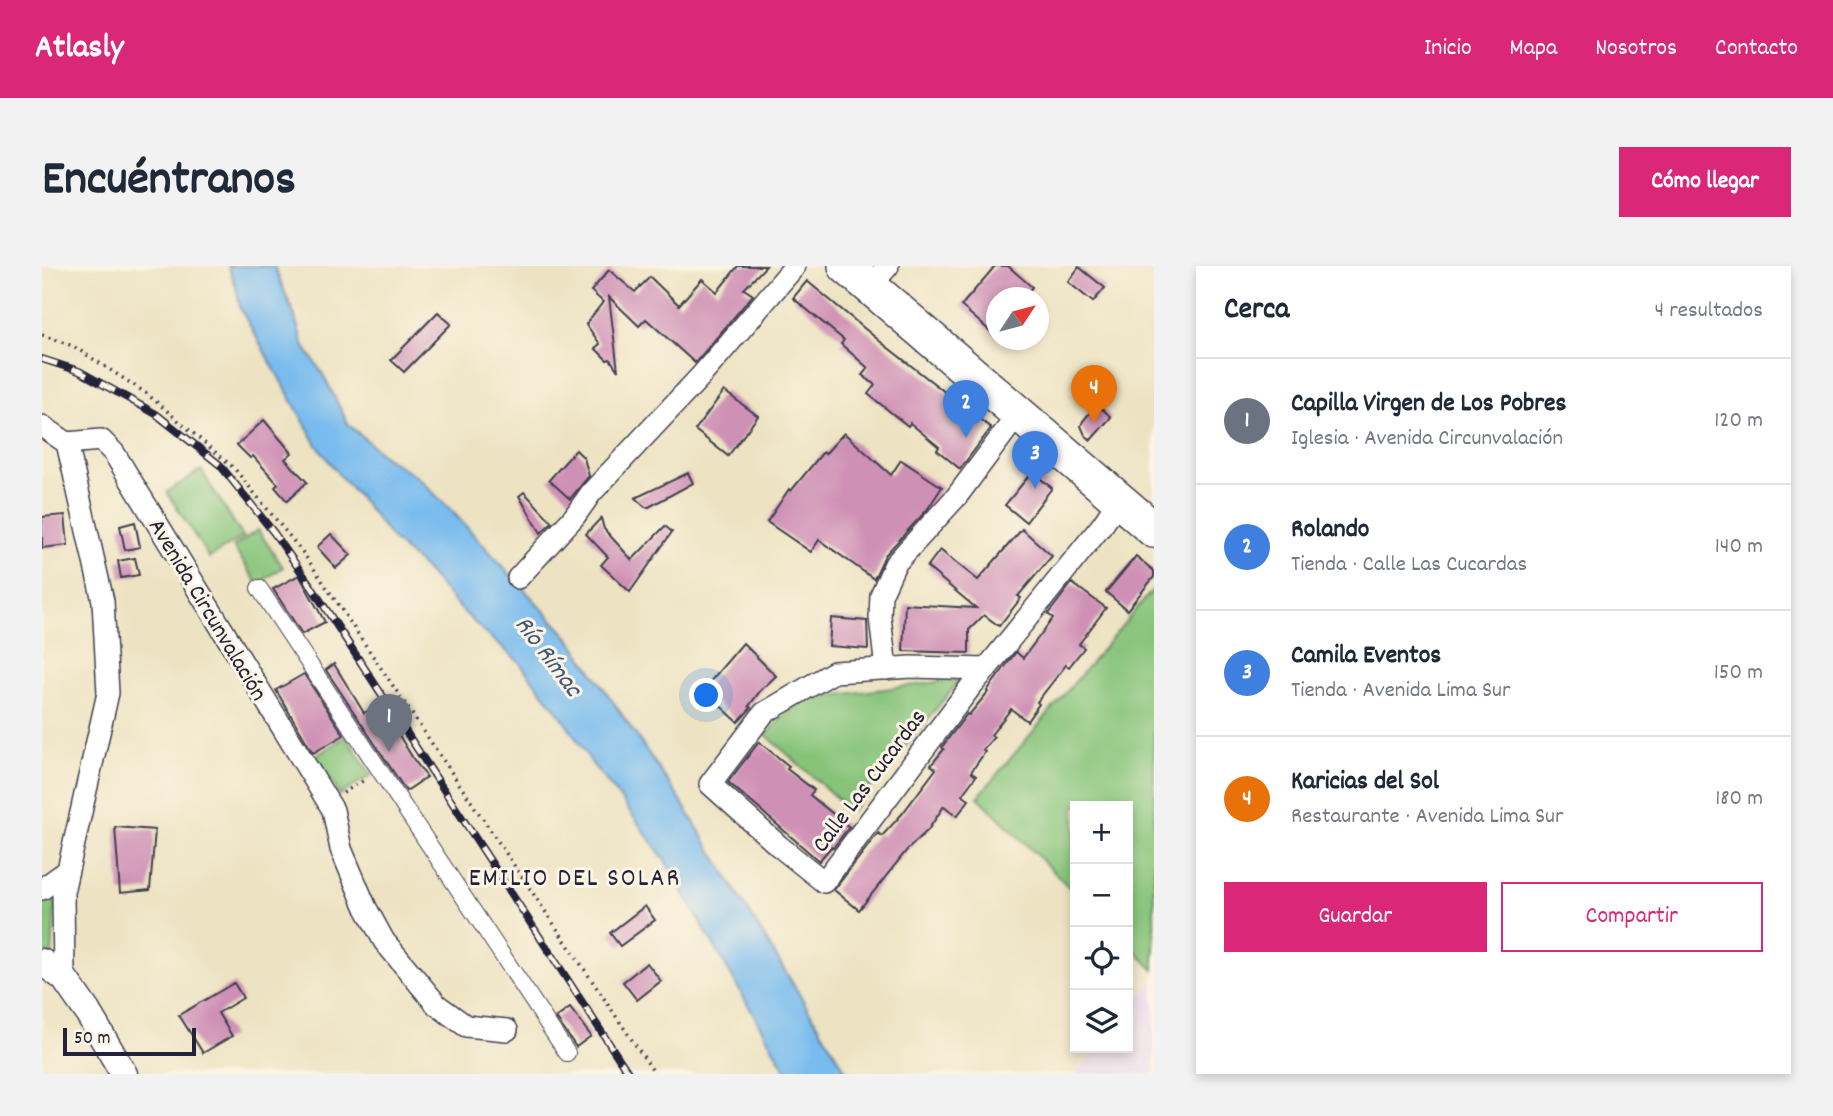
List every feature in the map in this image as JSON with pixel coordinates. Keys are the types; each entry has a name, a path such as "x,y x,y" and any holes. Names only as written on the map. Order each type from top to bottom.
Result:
{"highway":[{"path":"868,273 1018,413 1154,530"}],"street":[{"path":"518,578 574,517 591,493 700,377 795,266"},
{"path":"886,669 880,617 881,595 895,565 957,496 1018,413"},
{"path":"42,426 67,443 103,601 108,693 63,892 64,978"},
{"name":"Avenida Circunvalación","path":"67,443 101,440 114,453 330,806"},
{"name":"Calle Las Cucardas","path":"986,669 834,672 764,713 710,784 779,846 824,881 1119,500"},
{"path":"259,588 566,1054"},
{"path":"330,806 341,849 366,908 384,941 438,1005 466,1026 507,1030"},
{"path":"42,889 67,870"},
{"path":"42,962 64,978 124,1074"}],"path":[{"path":"42,335 73,346 146,393 234,468 304,554 655,1074"},
{"path":"330,806 380,771"}],"shaded area":[{"path":"1154,981 1154,1074 1076,1074 1094,1053 1133,1053 1133,1006"}],"green space":[{"path":"201,470 243,537 209,558 167,492"},
{"path":"258,530 283,567 258,584 233,547"},
{"path":"1154,588 1154,970 1133,949 1133,801 1070,801 1070,888 978,797"},
{"path":"961,679 851,811 766,735 790,710 807,699"},
{"path":"346,736 371,775 340,795 316,756"},
{"path":"56,892 52,956 42,950 42,902"}],"water":[{"name":"Río Rímac","path":"228,266 274,266 303,344 324,376 348,424 385,457 416,476 570,639 681,801 848,1074 788,1074 664,859 593,765 565,721 519,662 484,632 424,568 393,540 317,445 240,308 236,286"}],"building":[{"path":"738,266 766,266 744,289 753,295 695,363 646,319 639,326 609,297 618,371 610,359 607,360 595,348 600,344 586,324 603,302 591,291 609,270 635,292 650,277 679,305 702,279 717,292"},
{"path":"995,266 1008,266 1032,287 986,287 986,328 961,306"},
{"path":"1079,267 1105,288 1093,302 1068,282"},
{"path":"807,281 991,428 960,469 910,423 908,426 868,394 875,385 862,375 868,368 841,344 844,340 793,298"},
{"path":"438,312 451,324 404,372 391,360"},
{"path":"724,391 758,416 728,456 695,430"},
{"path":"1097,404 1111,417 1091,440 1081,426"},
{"path":"264,420 292,453 285,459 307,482 287,501 275,487 278,484 253,456 250,458 237,445"},
{"path":"844,433 891,475 901,460 942,487 927,510 885,555 874,579 819,540 811,552 767,522 789,489 791,491 823,452 825,454"},
{"path":"576,450 584,458 589,476 570,499 549,480"},
{"path":"1032,472 1052,488 1026,522 1005,505"},
{"path":"688,473 693,483 649,507 645,507 635,498"},
{"path":"524,492 552,522 541,533 519,496"},
{"path":"65,515 68,545 42,548 42,517"},
{"path":"601,518 604,529 632,560 665,526 672,532 630,592 601,565 608,557 586,534"},
{"path":"135,522 140,547 125,550 120,526"},
{"path":"1022,529 1052,556 1018,596 1021,598 999,626 984,615 969,630 969,653 903,651 905,604 976,608 927,567 940,550 978,580"},
{"path":"331,534 351,555 336,568 317,547"},
{"path":"1136,556 1154,571 1154,577 1127,610 1106,592"},
{"path":"135,558 139,575 121,578 118,561"},
{"path":"299,575 325,622 302,634 273,589"},
{"path":"1072,583 1106,608 1079,644 1084,648 1069,667 1066,665 1037,702 1039,704 1027,721 1011,709 991,735 994,737 971,772 976,776 962,795 969,800 957,816 944,806 928,830 907,850 859,910 834,890 878,833 882,836 902,814 936,769 931,765 944,749 942,747 988,692 1016,652 1023,658 1053,618 1048,614"},
{"path":"831,618 867,621 868,649 829,646"},
{"path":"743,643 776,676 761,690 749,706 751,708 738,722 703,690"},
{"path":"334,664 364,713 380,704 427,777 406,791 326,670"},
{"path":"304,674 344,735 313,753 276,690"},
{"path":"759,742 814,790 810,795 849,827 819,861 728,782"},
{"path":"115,827 155,830 150,890 120,893"},
{"path":"645,906 655,920 620,946 610,933"},
{"path":"647,963 661,981 637,1000 623,982"},
{"path":"234,983 243,998 218,1013 232,1036 203,1053 179,1015"},
{"path":"570,1008 591,1036 576,1047 556,1018"}],"railway":[{"path":"42,359 79,371 156,414 220,465 274,533 309,583 629,1074"}],"place":[{"name":"Karicias del Sol","path":"1094,423"},
{"name":"Rolando","path":"966,438"},
{"name":"Camila Eventos","path":"1035,489"},
{"name":"Capilla Virgen de Los Pobres","path":"389,752"}],"district":[{"name":"EMILIO DEL SOLAR","path":"575,876"}]}
